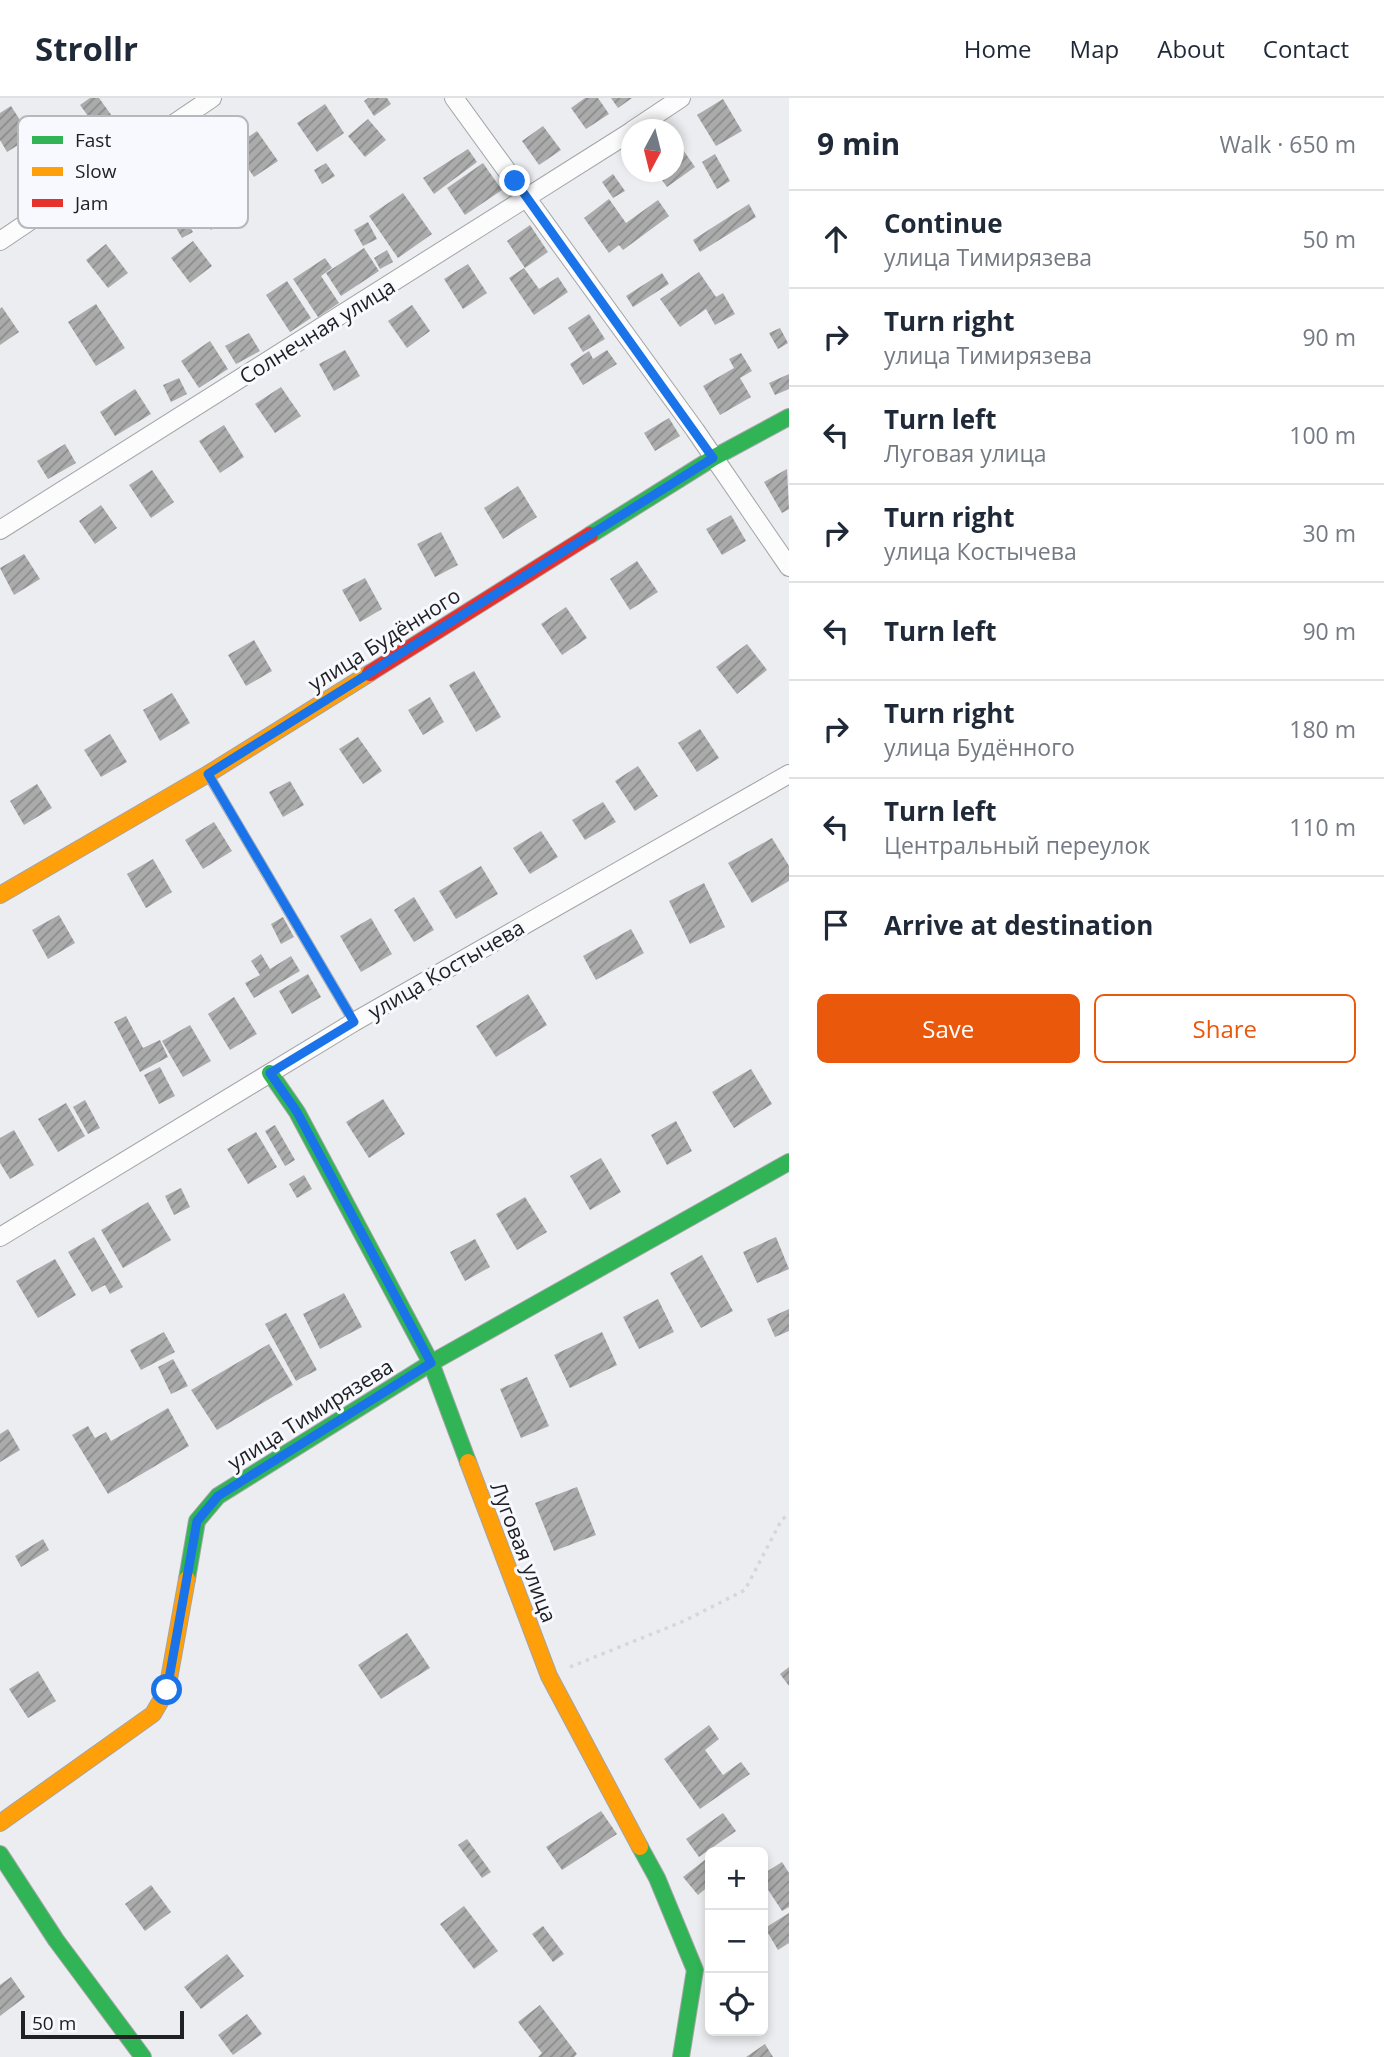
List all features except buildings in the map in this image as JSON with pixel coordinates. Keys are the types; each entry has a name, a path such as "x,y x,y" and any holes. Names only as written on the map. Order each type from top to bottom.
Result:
{"street":[{"path":"185,116 212,98"},
{"path":"454,98 789,567"},
{"name":"Солнечная улица","path":"649,119 681,98"},
{"name":"Солнечная улица","path":"0,530 528,199 621,137"},
{"path":"0,241 19,228"},
{"name":"улица Будённого","path":"0,895 208,774 713,458 789,416"},
{"name":"улица Костычева","path":"0,1237 354,1022 789,774"},
{"name":"Луговая улица","path":"270,1073 297,1112 431,1363 549,1676 589,1756 657,1878 695,1970 681,2057"},
{"name":"улица Тимирязева","path":"0,1823 153,1714 167,1690 197,1521 218,1496 431,1363 789,1162"},
{"path":"0,1854 56,1940 143,2057"}],"lane":[{"path":"208,774 354,1022"}],"path":[{"path":"549,1676 684,1621 744,1590 782,1519 789,1516"}],"traffic: fast":[{"path":"590,535 713,458 789,417"},
{"path":"270,1073 297,1112 431,1363 468,1462"},
{"path":"187,1579 197,1521 218,1496 431,1363 789,1162"},
{"path":"640,1847 657,1878 695,1970 681,2057"},
{"path":"0,1854 56,1940 143,2057"}],"traffic: slow":[{"path":"0,895 208,774 370,673"},
{"path":"468,1462 549,1676 640,1847"},
{"path":"0,1823 153,1714 167,1690 187,1579"}],"traffic: jam":[{"path":"370,673 590,535"}],"route":[{"path":"167,1690 197,1521 218,1496 431,1363 297,1112 270,1073 354,1022 208,774 713,458 515,181"}]}
